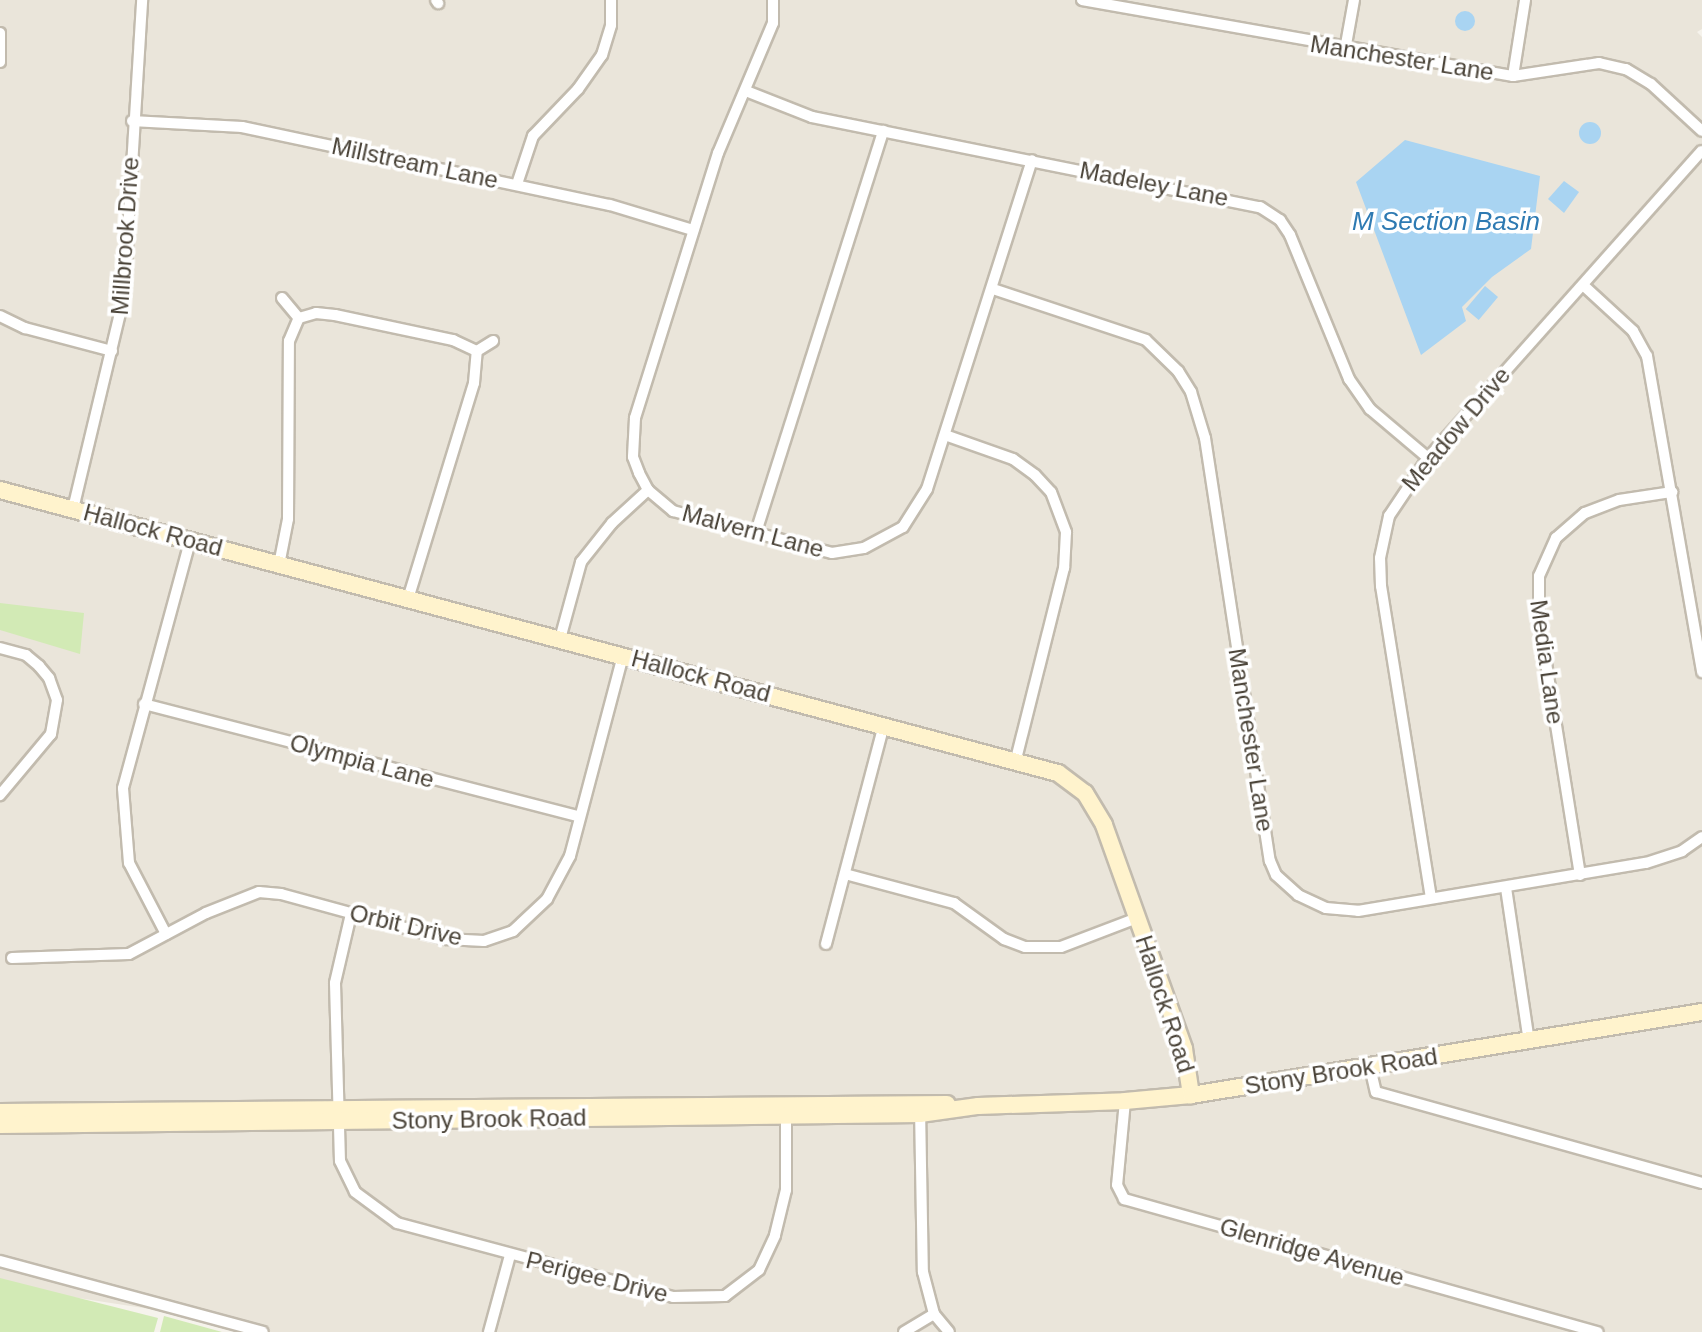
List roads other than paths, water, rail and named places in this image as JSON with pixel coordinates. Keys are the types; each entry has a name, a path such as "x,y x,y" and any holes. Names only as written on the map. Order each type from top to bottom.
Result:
{"main road":[{"name":"Hallock Road","path":"0,489 1016,759 1058,773 1090,801 1104,825 1184,1049 1191,1095"},
{"name":"Stony Brook Road","path":"0,1112 136,1117 978,1107 1125,1101 1191,1095 1702,1012"},
{"name":"Stony Brook Road","path":"0,1125 136,1117"}],"street":[{"name":"Millbrook Drive","path":"74,509 124,297 132,121 142,0"},
{"path":"517,184 533,136 578,89 602,55 611,25 611,0"},
{"name":"Malvern Lane","path":"773,0 773,23 693,230 635,418 633,457 648,490 673,511 832,552 864,548 894,534 916,513 993,289 1032,160"},
{"name":"Manchester Lane","path":"1082,0 1345,50 1513,76 1599,63 1626,69 1651,84 1702,131"},
{"path":"1345,50 1354,0"},
{"path":"1513,76 1525,0"},
{"path":"0,33 0,62"},
{"name":"Madeley Lane","path":"746,91 812,117 1235,200 1271,213 1290,235 1349,379 1370,410 1428,458"},
{"name":"Millstream Lane","path":"132,121 242,127 517,184 629,210 693,230"},
{"path":"756,532 883,131"},
{"name":"Meadow Drive","path":"1432,898 1381,586 1380,558 1389,516 1428,458 1702,151"},
{"path":"1583,285 1633,331 1647,356 1702,671"},
{"name":"Manchester Lane","path":"993,289 1146,340 1178,371 1191,392 1205,438 1276,874 1298,895 1326,908 1357,911 1506,888 1667,857 1702,837"},
{"path":"282,298 299,318"},
{"path":"299,318 316,313 335,315 453,340 477,351"},
{"path":"0,316 112,351"},
{"path":"279,565 288,519 289,341 299,318"},
{"path":"477,351 493,341"},
{"path":"408,599 474,383 477,351"},
{"path":"945,435 1013,459 1035,475 1051,492 1066,532 1064,568 1016,759"},
{"path":"560,639 580,562 612,523 648,490"},
{"name":"Media Lane","path":"1580,875 1539,618 1539,576 1556,538 1585,513 1619,500 1672,492"},
{"path":"166,933 137,883 123,822 125,770 190,541"},
{"path":"0,648 26,656 39,666 50,678 57,700 51,734 0,794"},
{"name":"Orbit Drive","path":"12,958 120,957 223,904 260,892 281,894 446,939 497,938 520,926 547,899 570,856 623,656"},
{"name":"Olympia Lane","path":"144,704 580,817"},
{"path":"826,944 884,725"},
{"path":"845,874 954,903 1004,939 1025,947 1061,947 1137,918"},
{"path":"1506,888 1529,1042"},
{"name":"Perigee Drive","path":"352,914 335,983 340,1161 345,1177 370,1206 409,1227 673,1297 711,1299 737,1290 759,1270 775,1235 786,1190 786,1109"},
{"path":"1370,1066 1376,1093 1702,1183"},
{"name":"Glenridge Avenue","path":"1125,1101 1117,1185 1124,1199 1598,1332"},
{"path":"920,1107 923,1272 934,1314 949,1332"},
{"path":"489,1332 510,1255"},
{"path":"0,1261 263,1332"},
{"path":"904,1332 934,1314"}],"water":[{"path":"1461,11 1469,11 1475,21 1469,31 1461,31 1455,25 1455,17"},
{"path":"1590,122 1598,125 1601,133 1598,141 1590,144 1582,141 1579,133 1582,125"},
{"name":"M Section Basin","path":"1405,140 1540,176 1531,249 1492,277 1462,307 1466,321 1421,355 1356,182"},
{"path":"1564,181 1579,192 1564,213 1548,199"},
{"path":"1485,286 1498,297 1479,320 1466,309"}]}
